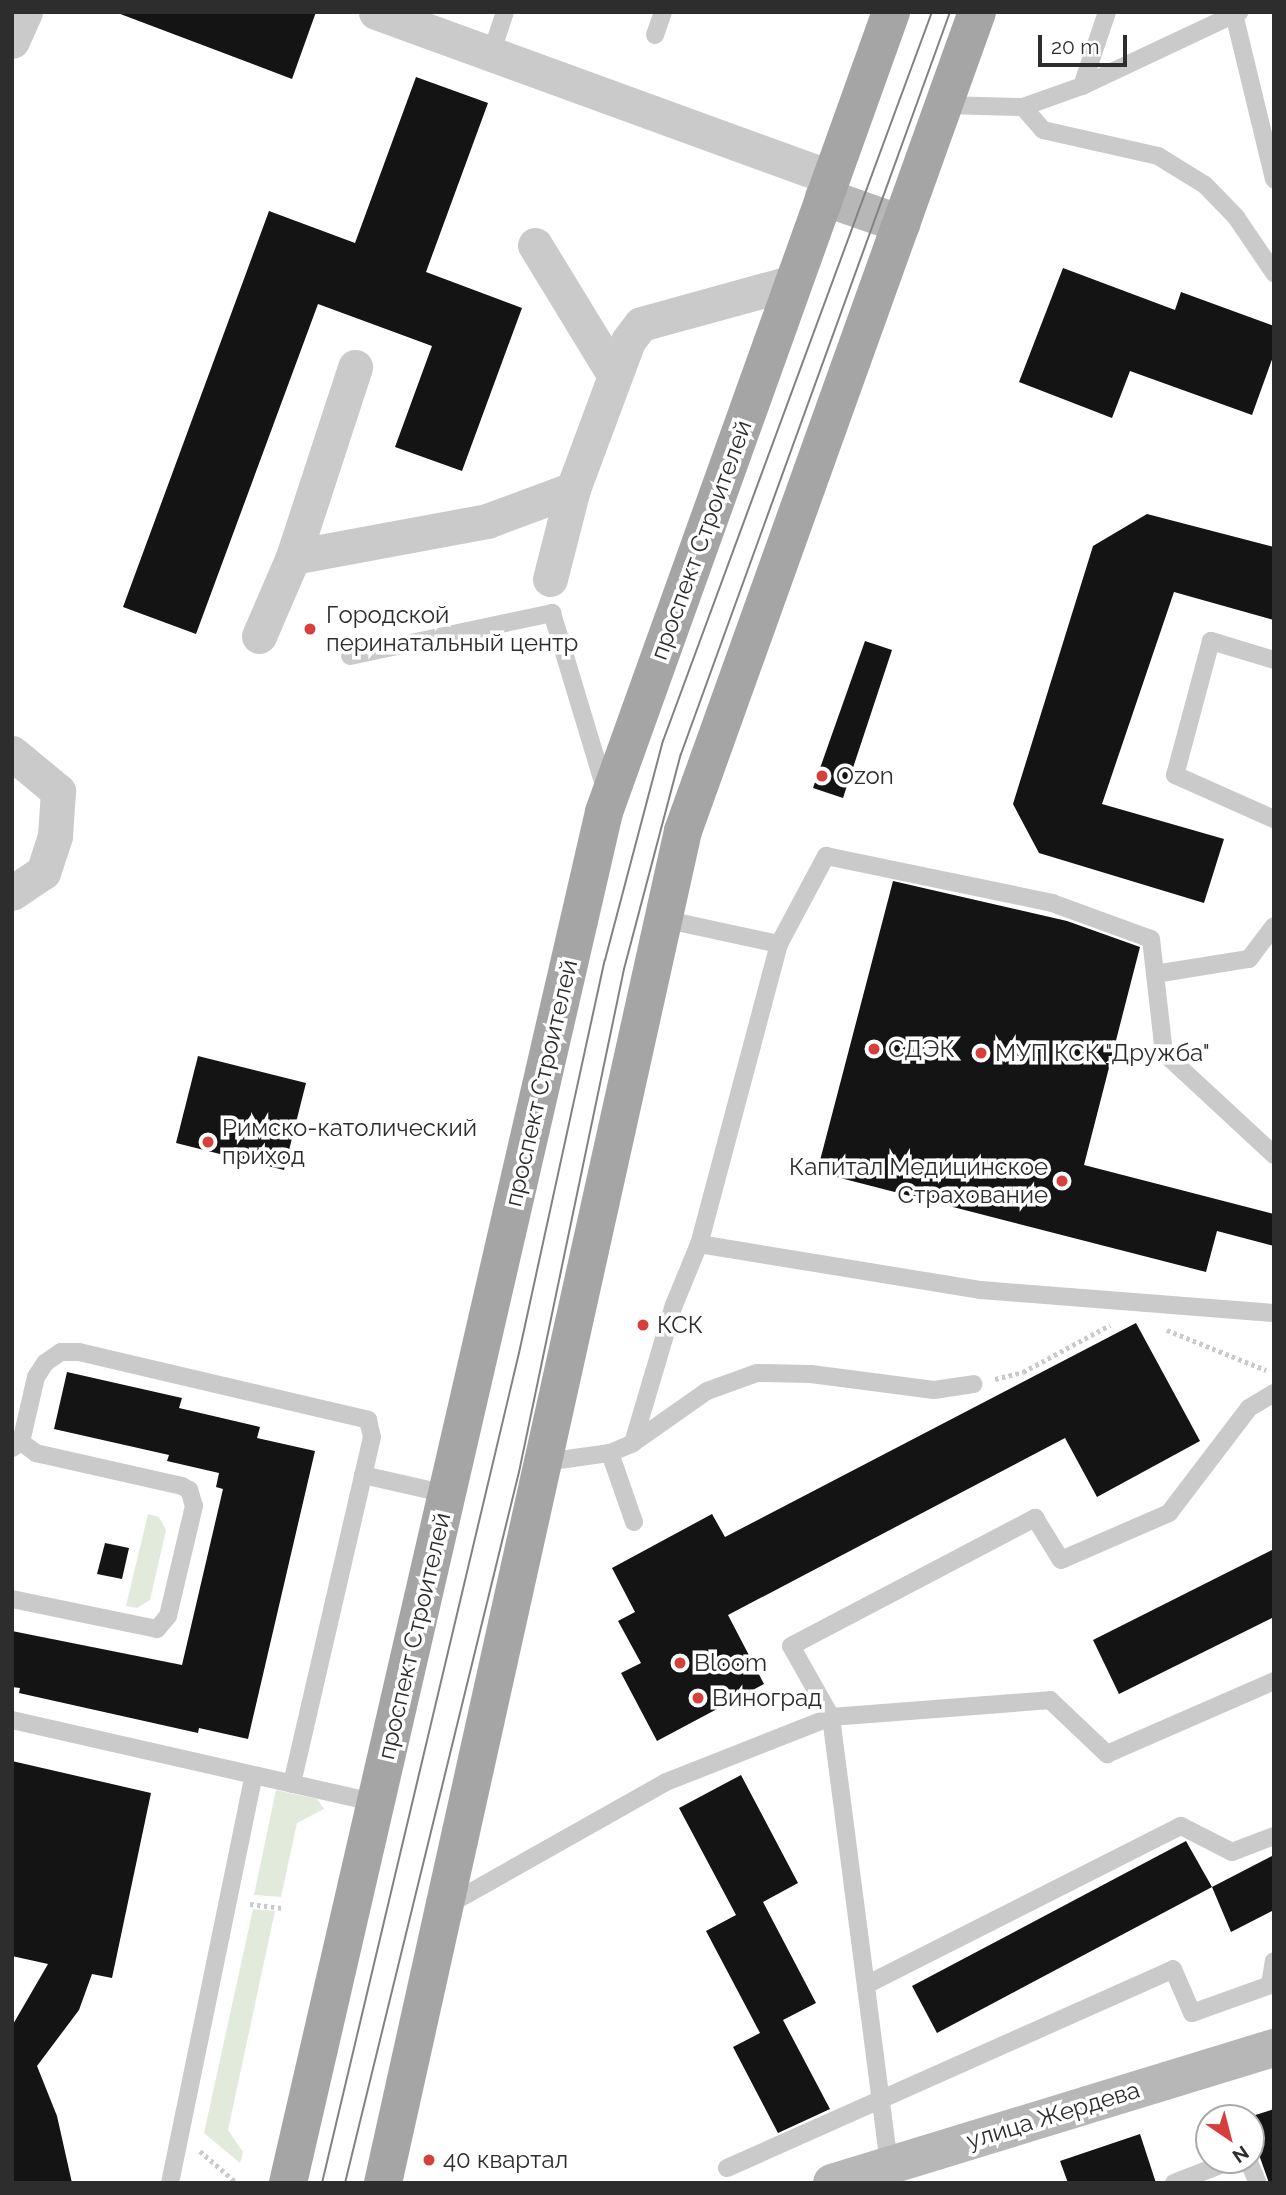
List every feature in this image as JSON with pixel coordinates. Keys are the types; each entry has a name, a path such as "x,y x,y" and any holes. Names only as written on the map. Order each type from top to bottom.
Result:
{"main road":[{"name":"проспект Строителей","path":"288,2183 608,799 891,12"},
{"path":"383,2183 448,1905 683,831 977,12"},
{"path":"827,187 901,224"},
{"name":"улица Жердева","path":"832,2183 1274,2048"}],"street":[{"path":"12,41 25,12"},
{"path":"376,12 491,54 827,187"},
{"path":"535,245 615,376"},
{"path":"550,579 573,489 628,341 641,324 794,282"},
{"path":"259,636 293,557 355,368"},
{"path":"293,557 487,521 573,489"},
{"path":"12,753 58,791 55,836 43,872 12,893"}],"lane":[{"path":"491,54 505,12"},
{"path":"655,35 663,12"},
{"path":"1082,86 1107,12"},
{"path":"944,105 1023,107 1082,86 1236,13 1274,179"},
{"path":"1023,107 1043,130 1158,156 1205,185 1236,217 1274,274"},
{"path":"350,656 552,613 608,799"},
{"path":"1274,660 1211,641 1175,775 1274,819"},
{"path":"633,1443 674,1305 699,1244 779,944 826,856 1064,907 1151,939 1164,1053 1274,1155"},
{"path":"663,919 779,944"},
{"path":"1155,974 1249,959 1274,926"},
{"path":"699,1244 981,1290 1274,1313"},
{"path":"12,1599 157,1629 168,1616 194,1506 189,1490 182,1486 36,1453 16,1445 36,1377 45,1363 61,1352 79,1352 360,1416 372,1427 292,1784"},
{"path":"545,1462 610,1454 633,1443 707,1391 757,1373 811,1374 934,1391 974,1384"},
{"path":"889,2164 831,1717 791,1646 1035,1518 1061,1560 1169,1513 1249,1408 1274,1393"},
{"path":"610,1454 634,1522"},
{"path":"363,1475 447,1494"},
{"path":"448,1905 666,1782 831,1717 1050,1700 1107,1754 1274,1681"},
{"path":"12,1720 376,1803"},
{"path":"170,2183 253,1780"},
{"path":"866,1985 1181,1826 1232,1853 1274,1836"},
{"path":"727,2168 1173,1969 1192,2013 1270,1985 1274,1961"},
{"path":"1174,2183 1197,2174"}],"path":[{"path":"974,1384 1023,1371 1122,1318"},
{"path":"1163,1328 1274,1373"},
{"path":"245,1903 284,1908"},
{"path":"196,2147 237,2183"}],"shaded area":[{"path":"148,1514 159,1517 166,1530 150,1600 137,1608 126,1606"},
{"path":"276,1790 317,1799 324,1809 297,1823 281,1897 254,1895"},
{"path":"253,1909 275,1911 228,2130 243,2152 240,2163 204,2133"}],"building":[{"path":"115,12 316,12 292,79"},
{"path":"416,77 488,103 426,272 522,308 462,471 395,447 432,346 318,304 196,634 123,607 269,211 355,243"},
{"path":"1063,268 1175,310 1181,292 1274,326 1274,354 1252,415 1130,371 1112,418 1019,382"},
{"path":"1147,514 1274,547 1274,620 1174,592 1102,804 1224,839 1204,903 1039,853 1013,804 1093,546"},
{"path":"865,641 892,650 843,798 813,788"},
{"name":"МУП КСК \"Дружба\"","path":"893,881 1067,921 1140,947 1084,1165 1274,1214 1274,1246 1217,1231 1206,1272 817,1172"},
{"path":"198,1056 306,1083 284,1170 176,1143"},
{"path":"1136,1323 1200,1441 1097,1497 1065,1438 728,1615 764,1684 657,1741 621,1673 641,1663 618,1621 635,1612 612,1568 712,1514 725,1537"},
{"path":"67,1372 182,1398 179,1408 260,1427 257,1438 315,1451 248,1739 199,1728 198,1733 19,1693 20,1688 12,1687 12,1631 182,1665 223,1489 216,1487 219,1473 167,1461 169,1455 54,1429"},
{"path":"105,1543 129,1548 122,1579 97,1574"},
{"path":"1274,1549 1274,1617 1119,1694 1093,1640"},
{"path":"12,1761 151,1793 112,1978 92,1974 79,2010 37,2066 57,2116 72,2183 12,2183 12,2026 48,1964 12,1956"},
{"path":"741,1775 798,1883 763,1902 816,2003 783,2020 830,2109 778,2133 733,2047 760,2033 706,1931 736,1915 679,1808"},
{"path":"1186,1841 1212,1887 937,2033 912,1986"},
{"path":"1274,1855 1274,1910 1231,1932 1212,1887"},
{"path":"1274,2109 1274,2183 1269,2183 1265,2172 1265,2112"},
{"path":"1140,2134 1156,2183 1068,2183 1060,2161"}],"tram line":[{"path":"322,2183 519,1353 605,960 663,741 932,12"},
{"path":"345,2183 519,1472 624,969 681,754 950,12"}],"place":[{"name":"Городской перинатальный центр","path":"310,629"},
{"name":"Ozon","path":"822,776"},
{"name":"СДЭК","path":"874,1049"},
{"name":"МУП КСК \"Дружба\"","path":"981,1053"},
{"name":"Римско-католический приход","path":"208,1142"},
{"name":"Капитал Медицинское Страхование","path":"1062,1181"},
{"name":"КСК","path":"643,1325"},
{"name":"Bloom","path":"680,1663"},
{"name":"Виноград","path":"698,1698"},
{"name":"40 квартал","path":"429,2160"}]}
